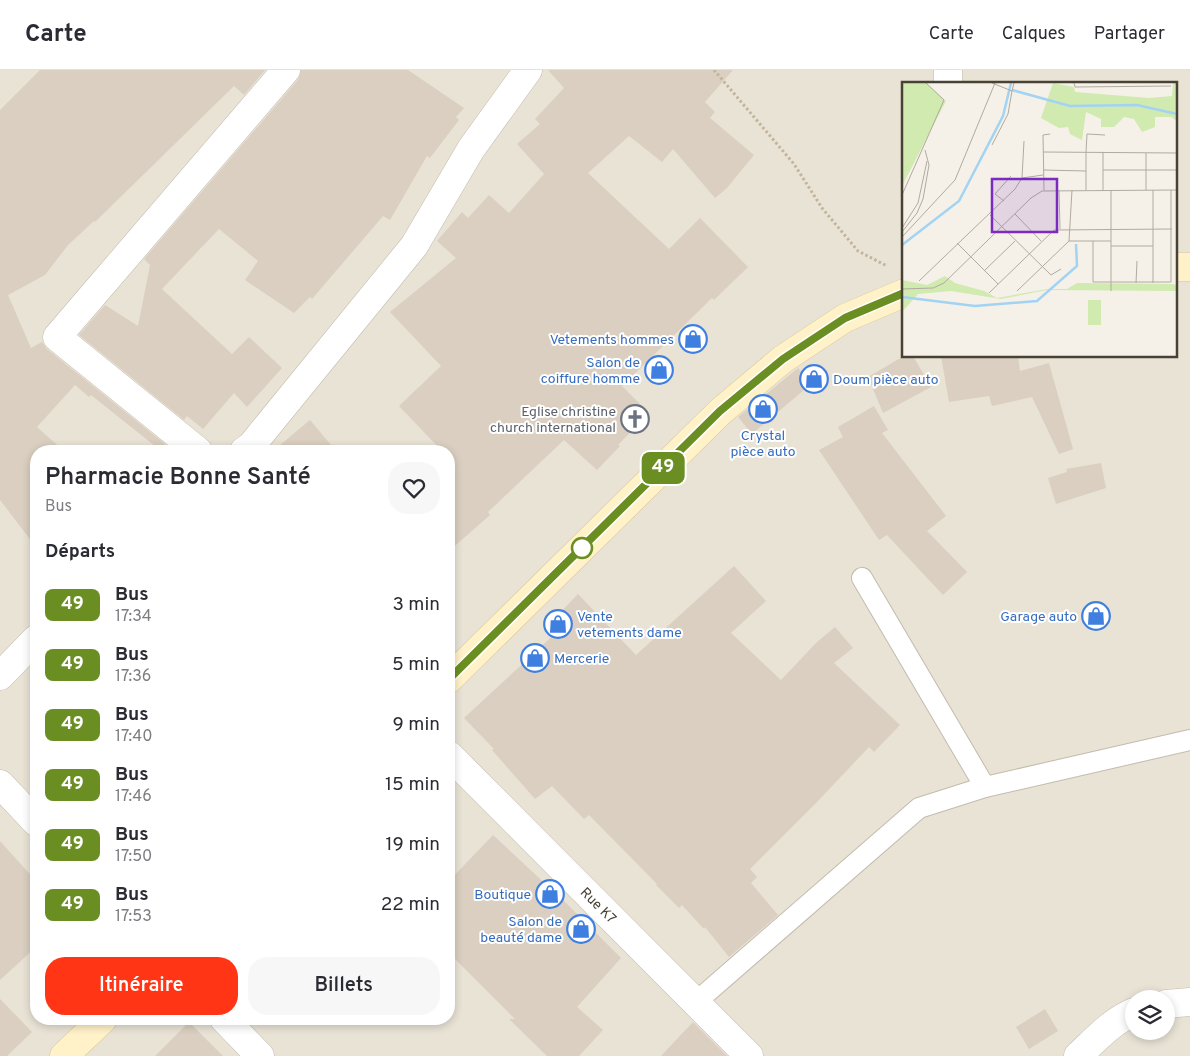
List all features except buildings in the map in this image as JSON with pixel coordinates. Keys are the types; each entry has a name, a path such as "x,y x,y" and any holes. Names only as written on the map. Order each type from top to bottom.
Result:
{"street":[{"path":"191,445 57,337 286,70"},
{"path":"252,445 414,246 471,149 528,70"},
{"path":"455,673 720,411 783,359 845,318 902,294"},
{"path":"0,676 30,644"},
{"name":"Rue K7","path":"455,761 749,1056"},
{"path":"0,784 30,816"},
{"path":"1175,1003 1190,1002"},
{"path":"1078,1056 1108,1028 1125,1016"},
{"path":"64,1056 97,1025"},
{"path":"230,1025 260,1056"}],"lane":[{"path":"862,578 984,787"},
{"path":"696,1002 919,808 984,787 1190,740"}],"path":[{"path":"714,70 794,164 822,208 858,251 889,266"}],"shaded area":[{"path":"0,70 1190,70 1190,1056 0,1056"}],"bus line":[{"name":"49","path":"455,673 720,411 783,359 845,318 902,294"}],"place":[{"name":"Vetements hommes","path":"693,339"},
{"name":"Salon de coiffure homme","path":"659,370"},
{"name":"Doum pièce auto","path":"814,379"},
{"name":"Crystal pièce auto","path":"763,409"},
{"name":"Eglise christine church international","path":"635,419"},
{"name":"Garage auto","path":"1096,616"},
{"name":"Vente vetements dame","path":"558,624"},
{"name":"Mercerie","path":"535,658"},
{"name":"Boutique","path":"550,894"},
{"name":"Salon de beauté dame","path":"581,929"}]}
